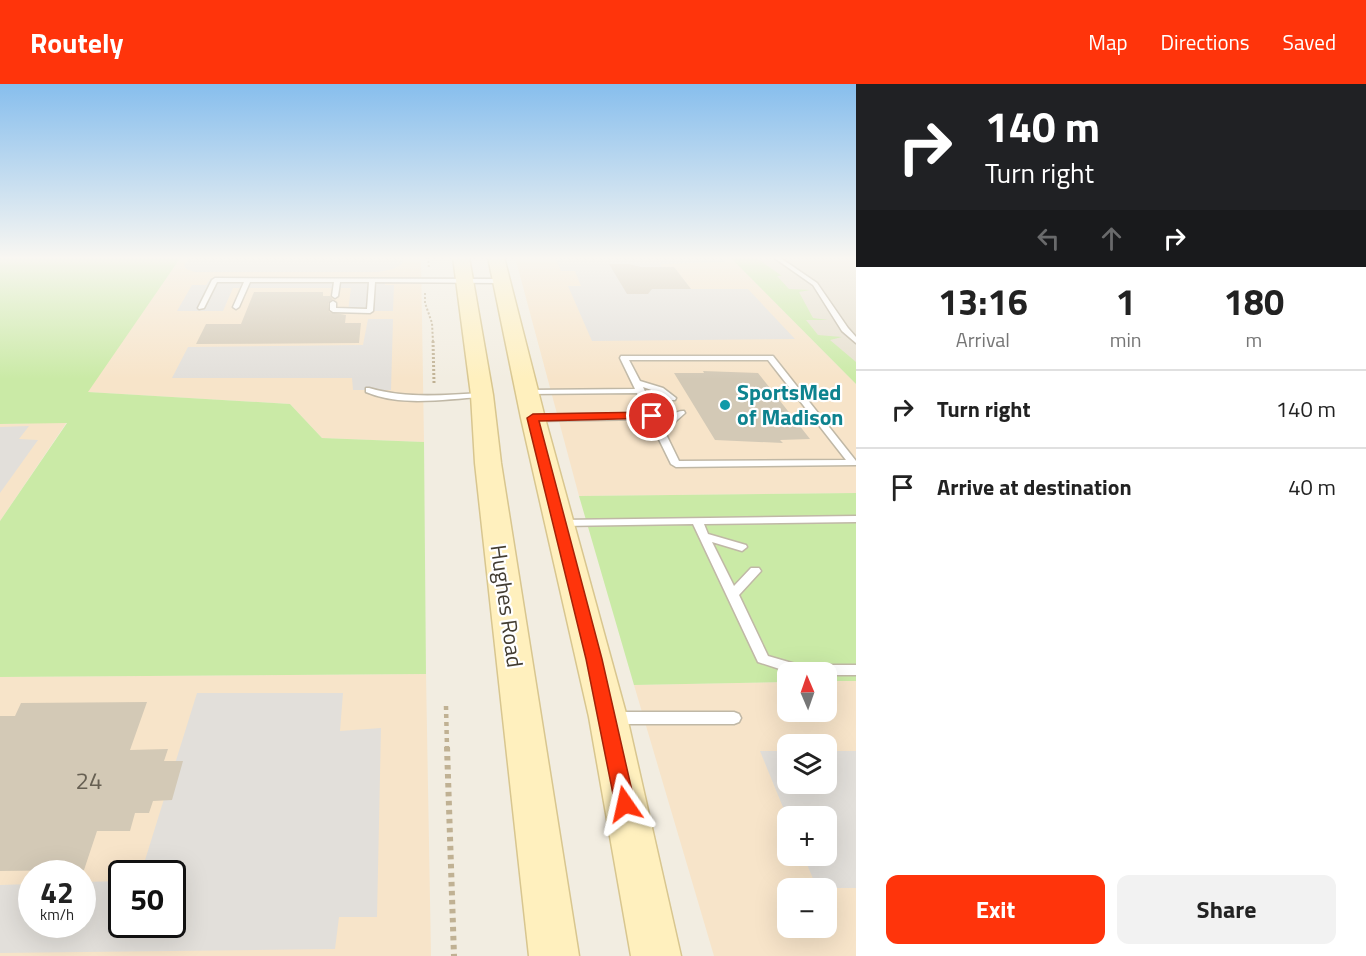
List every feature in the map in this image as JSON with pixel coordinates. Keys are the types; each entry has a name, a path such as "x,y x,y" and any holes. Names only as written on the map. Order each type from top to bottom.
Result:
{"main road":[{"name":"Hughes Road","path":"467,298 482,395 488,463 554,956"},
{"path":"505,298 608,717 656,956"}],"lane":[{"path":"201,308 207,298"},
{"path":"236,307 240,298"},
{"path":"334,298 333,310 370,311 371,298"},
{"path":"824,298 856,341"},
{"path":"624,358 770,358 853,463 676,464 652,416 624,358"},
{"path":"530,405 638,387 660,390 672,398"},
{"path":"369,390 376,395 395,397 482,395"},
{"path":"530,405 652,416"},
{"path":"656,425 673,419 681,413"},
{"path":"560,523 856,519"},
{"path":"697,521 763,659 799,670 856,670"},
{"path":"704,536 742,547"},
{"path":"732,595 755,571"},
{"path":"608,717 734,718"}],"path":[{"path":"425,298 432,323 435,396"},
{"path":"446,706 454,956"}],"shaded area":[{"path":"153,298 422,298 424,442 322,438 290,404 87,392"},
{"path":"185,298 229,298 223,311 177,311"},
{"path":"350,298 394,298 393,311 348,311"},
{"path":"526,298 770,298 856,384 856,493 579,496"},
{"path":"573,298 756,298 795,339 592,341"},
{"path":"770,298 856,298 856,384"},
{"path":"368,319 393,319 391,390 353,390 352,378 172,378 188,347 363,345"},
{"path":"67,422 0,521 0,424"},
{"path":"29,426 19,439 38,440 0,493 0,427"},
{"path":"426,674 431,956 0,956 0,677"},
{"path":"837,681 856,681 856,956 714,956 634,685 777,682 777,722 837,722"},
{"path":"197,693 343,693 340,731 381,728 377,917 339,917 335,949 0,953 0,885 18,884 18,938 96,938 96,882 108,881 108,938 186,938 186,860 145,860"},
{"path":"760,751 777,751 777,793"},
{"path":"837,751 856,751 856,888 837,888 837,878 813,878 808,866 837,866 837,806 782,806 778,794 837,794"}],"green space":[{"path":"0,298 153,298 88,392 290,404 322,438 424,442 426,674 0,677 0,521 67,423 0,424"},
{"path":"770,298 802,298 813,318 828,320 806,320 818,335 842,337 830,340 856,362 856,384"},
{"path":"856,493 856,681 837,681 837,662 777,662 777,682 634,685 579,496"}],"building":[{"path":"252,298 332,298 333,299 328,303 329,312 346,315 345,323 361,323 359,343 196,344 206,324 241,324"},
{"name":"SportsMed of Madison","path":"703,371 758,373 810,439 780,440 783,443 715,440 674,373 704,373"},
{"path":"147,702 130,750 168,749 164,761 183,761 172,800 153,801 149,813 135,813 130,831 97,831 87,860 18,860 18,871 0,871 0,716 15,716 21,703"}],"place":[{"name":"SportsMed of Madison","path":"725,405"}],"route":[{"path":"625,804 608,717 533,418 652,416"}]}
